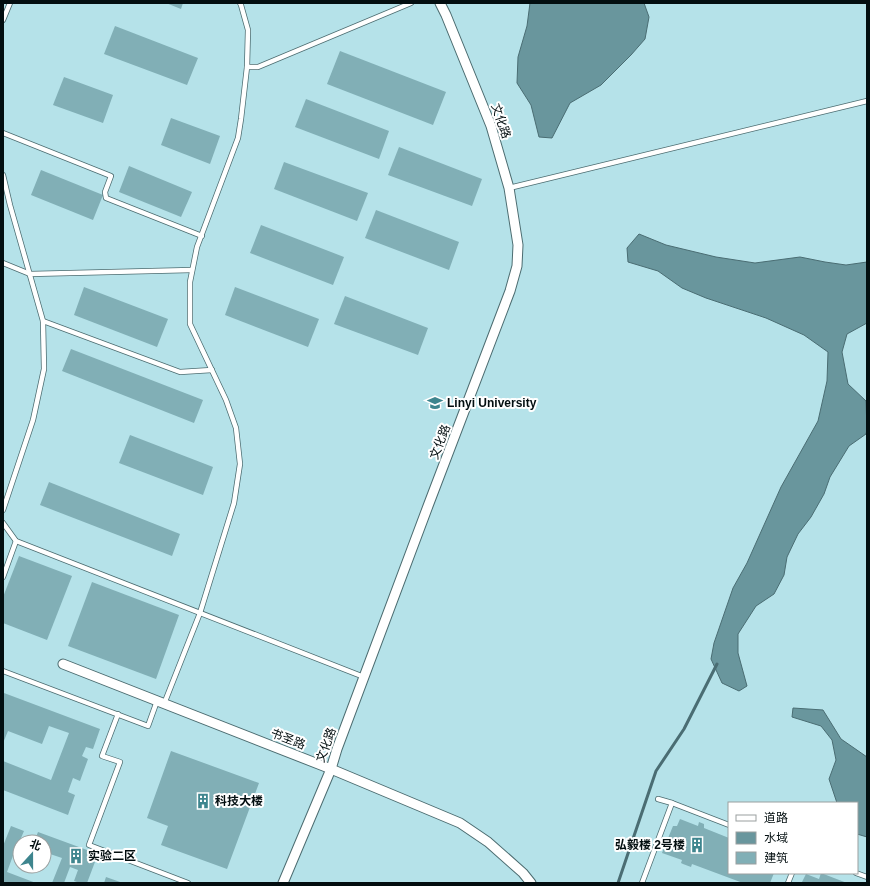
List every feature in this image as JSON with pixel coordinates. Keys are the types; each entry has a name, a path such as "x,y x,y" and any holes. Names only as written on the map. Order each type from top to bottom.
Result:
{"street":[{"name":"文化路","path":"283,883 331,768 516,272 518,245 508,188 491,126 440,3"},
{"name":"书圣路","path":"63,664 331,768 460,823 488,842 523,873 531,883"}],"lane":[{"path":"3,20 10,3"},
{"path":"3,671 148,726 200,613 234,503 240,464 236,428 226,400 190,324 190,282 197,247 238,138 247,67 248,30 240,3"},
{"path":"247,67 258,67 411,3"},
{"path":"508,188 867,101"},
{"path":"3,133 111,176 105,192 106,198 202,236"},
{"path":"3,175 43,321 44,369 30,427 3,510"},
{"path":"3,264 30,274 192,270"},
{"path":"43,321 180,372 212,370"},
{"path":"3,524 16,541 364,677"},
{"path":"3,577 16,541"},
{"path":"118,714 102,756 120,762 89,845 188,883"},
{"path":"658,799 728,825"},
{"path":"642,883 672,803"}],"shaded area":[{"name":"Linyi University","path":"3,3 867,3 867,883 3,883"}],"water":[{"path":"530,3 644,3 649,17 645,39 601,85 570,103 552,138 539,137 531,105 517,83 518,57 527,26"},
{"path":"639,234 666,245 716,257 755,263 800,257 846,265 867,262 867,323 847,334 842,352 848,384 866,401 866,434 849,446 830,477 824,494 811,517 798,534 787,557 784,575 774,594 756,606 738,634 738,653 747,686 739,691 722,683 711,659 714,643 733,588 747,563 781,487 818,421 827,381 828,352 804,335 766,318 706,298 682,288 658,271 628,262 627,248"},
{"path":"793,708 823,710 841,739 867,757 867,837 858,834 858,802 837,802 829,779 836,760 832,740 821,726 792,717"}],"building":[{"path":"166,3 183,3 181,9"},
{"path":"115,26 198,58 187,85 104,54"},
{"path":"340,51 446,92 433,125 327,84"},
{"path":"64,77 113,95 103,123 53,105"},
{"path":"306,99 389,131 379,159 295,127"},
{"path":"171,118 220,136 210,164 161,145"},
{"path":"399,147 482,179 472,206 388,175"},
{"path":"284,162 368,193 357,221 274,189"},
{"path":"129,166 192,192 181,217 119,192"},
{"path":"41,170 103,195 93,220 31,195"},
{"path":"376,210 459,242 449,270 365,238"},
{"path":"261,225 344,257 333,285 250,253"},
{"path":"84,287 168,319 157,347 74,315"},
{"path":"235,287 319,319 308,347 225,315"},
{"path":"345,296 428,328 418,355 334,324"},
{"path":"71,349 203,400 194,423 62,371"},
{"path":"130,435 213,467 203,495 119,463"},
{"path":"49,482 180,534 172,556 40,505"},
{"path":"19,556 72,576 47,640 3,623 3,597"},
{"path":"92,582 179,615 156,679 68,646"},
{"path":"4,693 100,729 93,749 86,747 82,756 88,759 80,781 73,778 68,792 75,795 68,815 3,790 3,761 51,780 69,733 49,726 42,744 8,731 3,743"},
{"name":"科技大楼","path":"171,751 259,783 227,869 161,845 168,826 147,818"},
{"name":"弘毅楼 2号楼","path":"680,819 698,826 699,822 704,824 704,828 728,838 728,874 774,874 770,883 743,883 692,864 691,867 681,863 682,860 662,853 673,826 677,826"},
{"path":"11,826 24,831 23,834 12,834 12,858 7,872 36,883 3,883 3,846"},
{"name":"实验二区","path":"52,837 98,854 87,883 74,881 78,870 70,867 64,883 52,883 62,858 52,855"},
{"path":"806,874 819,879 821,874 824,874 847,883 802,882"},
{"name":"实验二区","path":"106,877 123,883 104,883"}],"waterway":[{"path":"618,883 656,771 684,729 717,664"}],"place":[{"name":"Linyi University","path":"435,403"},
{"name":"科技大楼","path":"203,801"},
{"name":"弘毅楼 2号楼","path":"697,845"},
{"name":"实验二区","path":"76,856"}]}
